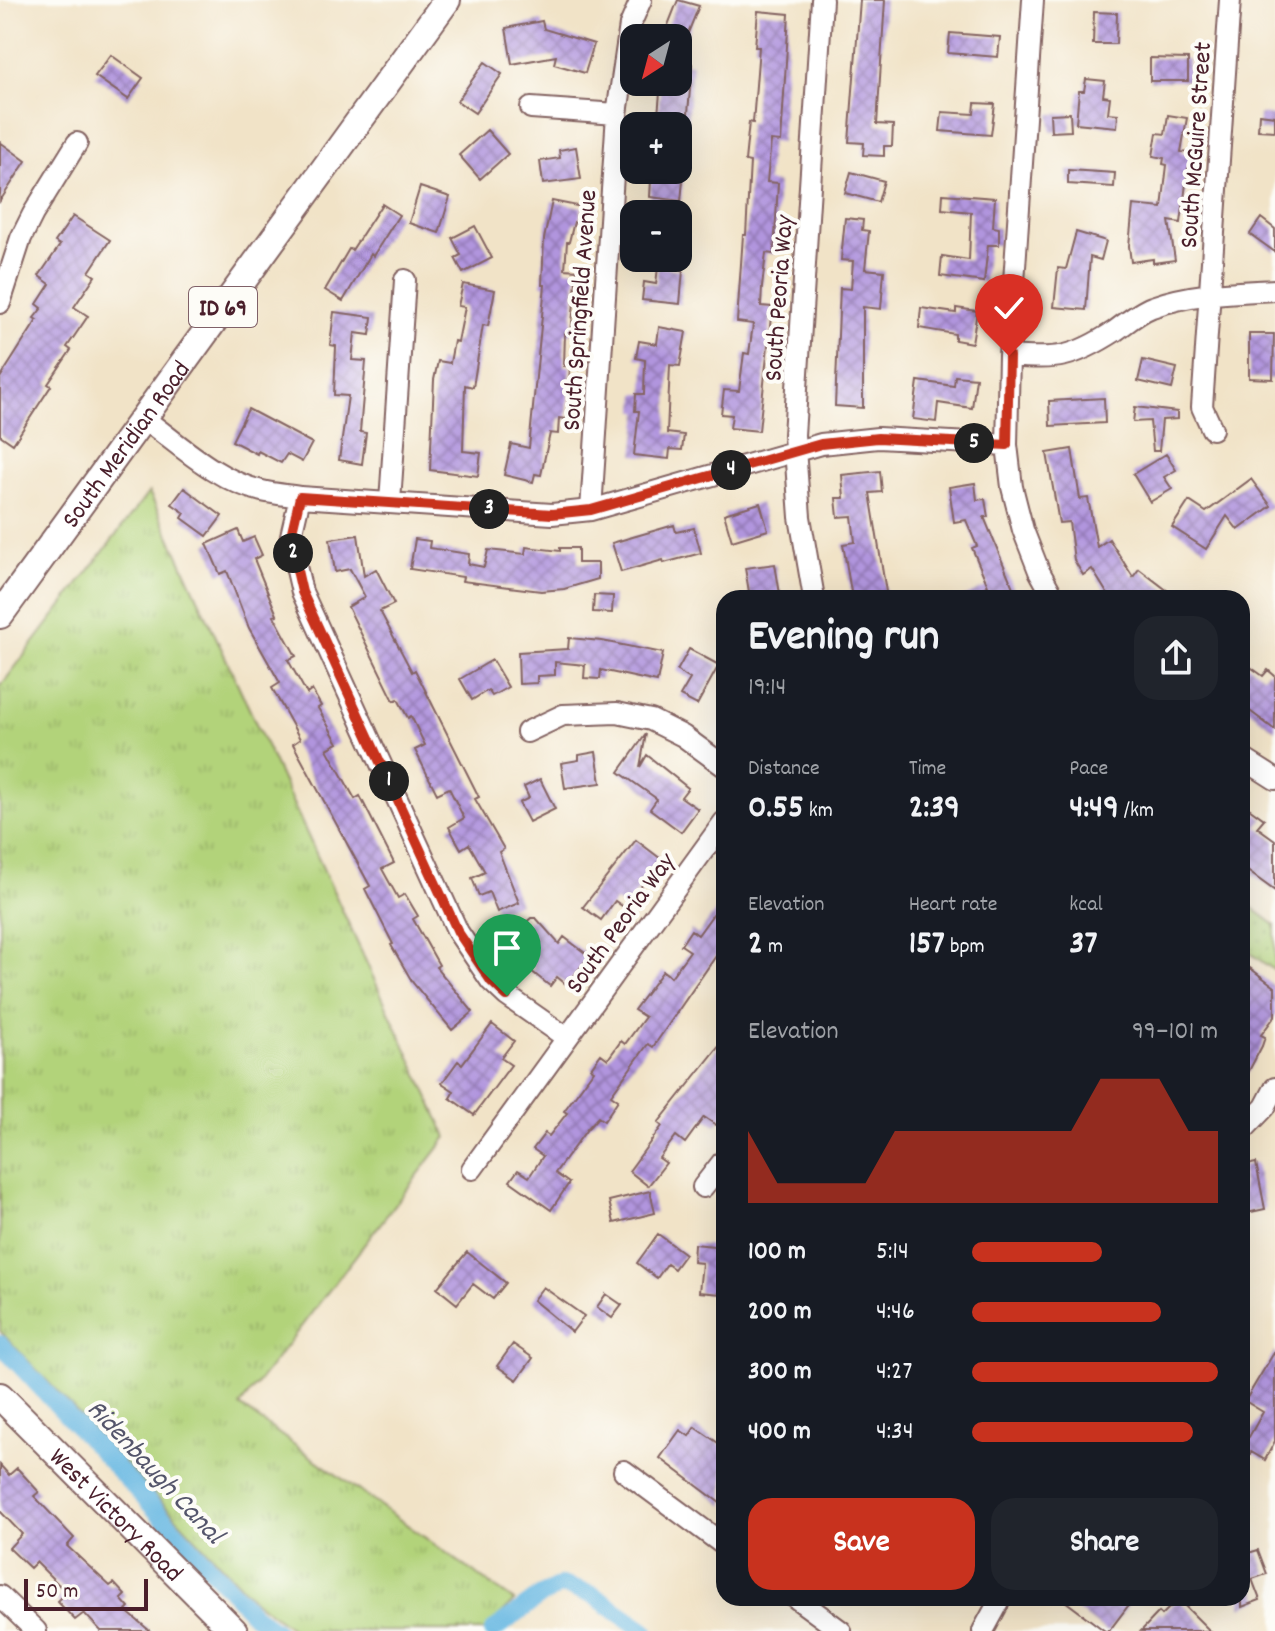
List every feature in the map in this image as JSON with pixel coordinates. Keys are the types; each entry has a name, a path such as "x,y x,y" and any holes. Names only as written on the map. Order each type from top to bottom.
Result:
{"main road":[{"name":"South Meridian Road","path":"0,615 447,0"},
{"name":"West Victory Road","path":"0,1396 234,1631"}],"street":[{"name":"South Springfield Avenue","path":"591,510 617,114 630,25 641,0"},
{"name":"South Peoria Way","path":"813,590 800,517 794,435 822,0"},
{"path":"1033,0 1009,356 1007,445 1012,487 1023,530 1050,590"},
{"name":"South McGuire Street","path":"1212,429 1202,407 1230,0"},
{"path":"531,108 617,114"},
{"path":"0,303 21,238 77,143"},
{"path":"390,502 405,280"},
{"path":"1009,356 1047,359 1069,356 1149,308 1210,293 1275,290"},
{"path":"143,418 207,465 233,481 261,491 300,497 552,514 591,510 821,444 878,438 1007,445"},
{"path":"300,497 290,540 302,592 458,932 491,981 567,1038"},
{"path":"527,732 563,715 617,713 651,720 683,736 716,760"},
{"path":"1250,763 1275,779"},
{"name":"South Peoria Way","path":"472,1169 716,833"},
{"path":"1250,1123 1265,1107 1275,1088"},
{"path":"703,1187 716,1170"},
{"path":"624,1471 716,1539"},
{"path":"0,1596 25,1627"},
{"path":"807,1606 841,1631"},
{"path":"983,1631 997,1606"}],"green space":[{"path":"149,492 447,1137 240,1406 514,1601 486,1631 295,1631 255,1601 0,1331 0,687"},
{"path":"1250,906 1275,925 1275,971 1250,953"}],"building":[{"path":"678,0 699,6 692,24 669,24"},
{"path":"860,0 885,0 877,124 893,125 892,146 884,146 884,156 863,155 864,143 849,142"},
{"path":"758,11 789,14 781,142 771,141 767,182 778,183 774,254 766,253 762,287 761,306 772,307 759,431 730,428 732,415 721,414 724,390 739,391 744,353 749,354 753,324 737,322 750,162 745,161 749,122 753,123 759,47 755,47"},
{"path":"1094,12 1117,13 1116,44 1093,44"},
{"path":"542,21 544,29 594,44 585,73 554,64 556,56 512,64 506,28"},
{"path":"950,33 1000,37 998,57 948,53"},
{"path":"111,55 143,78 128,99 95,76"},
{"path":"1150,58 1188,59 1188,81 1150,81"},
{"path":"485,62 502,74 475,113 457,101"},
{"path":"1086,79 1105,81 1103,96 1110,97 1108,113 1118,114 1117,127 1076,123 1079,91 1084,91"},
{"path":"660,96 689,96 688,112 658,112"},
{"path":"975,103 995,104 991,135 940,131 942,112 974,114"},
{"path":"1070,113 1071,131 1051,132 1050,114"},
{"path":"1259,114 1275,116 1275,131 1258,130"},
{"path":"1168,115 1187,118 1181,152 1198,154 1196,170 1188,168 1181,223 1169,221 1175,260 1131,262 1129,246 1133,205 1162,208 1167,165 1163,164 1164,158 1153,156 1157,133 1165,134"},
{"path":"487,130 508,154 480,179 459,155"},
{"path":"0,142 26,161 0,201"},
{"path":"576,147 581,179 543,184 540,161 560,158 559,150"},
{"path":"1068,170 1115,173 1114,187 1068,184"},
{"path":"851,172 884,181 878,202 845,193"},
{"path":"651,184 683,184 681,200 650,197"},
{"path":"420,187 450,197 439,233 409,223"},
{"path":"943,194 995,198 993,227 999,228 999,245 988,245 984,282 940,276 942,256 969,260 971,212 942,209"},
{"path":"552,201 582,207 578,223 574,222 567,242 565,269 577,270 571,334 565,333 564,366 570,366 567,419 559,418 558,434 550,433 541,475 535,474 533,482 504,475 511,444 529,448 545,285 542,285 544,239"},
{"path":"382,204 399,215 343,301 325,290 349,249 352,250"},
{"path":"73,216 110,240 89,272 95,276 74,307 88,316 67,347 71,350 48,384 51,386 13,444 0,435 0,378 37,320 34,318 42,308 37,304 50,284 39,276 60,245 55,242"},
{"path":"845,218 863,220 862,230 869,231 865,269 884,271 881,309 863,307 863,408 835,406 840,288 851,289 853,261 841,260"},
{"path":"1261,218 1275,229 1275,252 1250,234"},
{"path":"475,226 492,258 463,273 455,258 461,255 452,238"},
{"path":"1076,232 1106,241 1101,260 1090,257 1086,310 1054,307 1058,268 1066,269"},
{"path":"657,272 683,272 680,304 642,300 644,282 656,284"},
{"path":"463,284 495,290 488,326 483,325 473,387 465,385 463,451 481,453 478,476 430,470 434,380 438,361 450,363 454,341 458,342 465,307 458,306"},
{"path":"921,308 956,313 956,308 977,311 972,343 955,340 955,334 919,328"},
{"path":"334,312 372,317 370,335 355,333 352,360 366,361 360,432 366,433 362,464 339,460 348,396 334,395 336,346 330,345"},
{"path":"659,327 686,332 680,366 670,365 667,433 684,435 682,450 670,449 669,459 634,455 639,411 635,411 636,394 644,394 645,360 636,358 639,341 657,344"},
{"path":"1249,334 1274,334 1273,379 1249,378"},
{"path":"1143,360 1177,368 1172,389 1138,381"},
{"path":"955,376 976,378 972,408 938,403 936,422 913,419 918,381 954,386"},
{"path":"1104,398 1105,423 1050,426 1049,401"},
{"path":"1135,407 1177,412 1177,419 1162,420 1159,451 1153,451 1150,421 1133,422"},
{"path":"248,409 312,443 302,462 287,454 281,463 232,441"},
{"path":"1072,449 1080,499 1088,498 1097,547 1109,539 1133,577 1139,569 1167,590 1105,590 1092,569 1083,575 1074,560 1069,522 1059,523 1047,453"},
{"path":"1166,454 1176,470 1164,477 1172,489 1150,502 1133,474"},
{"path":"880,471 882,492 870,493 886,590 851,590 843,544 855,542 852,516 838,517 836,498 844,498 842,475"},
{"path":"1251,479 1271,506 1238,530 1227,516 1206,549 1172,527 1189,501 1206,512"},
{"path":"975,483 977,500 985,499 988,517 984,517 1014,590 979,590 988,586 972,548 977,546 966,520 954,522 949,487"},
{"path":"184,488 222,516 207,536 182,518 185,513 172,504"},
{"path":"760,503 768,530 732,541 724,514"},
{"path":"674,525 676,532 694,528 701,553 621,572 612,543"},
{"path":"238,530 243,542 254,537 262,555 254,559 277,615 274,616 296,656 288,660 307,694 312,690 321,706 318,708 338,743 327,749 355,799 360,796 394,863 382,869 398,898 405,894 418,916 413,919 439,965 436,967 473,1012 452,1030 413,983 391,945 365,889 370,886 293,744 300,739 272,688 280,683 249,628 227,571 220,574 207,544"},
{"path":"358,535 364,576 376,569 394,604 380,611 412,672 415,670 479,797 475,799 504,849 499,852 519,903 497,912 489,892 479,896 472,878 485,872 469,844 461,849 449,827 464,818 449,788 437,794 415,750 425,745 411,716 408,718 398,699 394,701 348,607 365,597 350,569 335,572 330,539"},
{"path":"415,539 430,541 429,548 469,554 468,564 484,567 488,550 525,554 526,547 560,551 560,548 578,548 578,563 598,563 598,579 564,589 541,591 462,581 463,577 410,569"},
{"path":"775,564 779,590 749,590 745,568"},
{"path":"594,595 613,596 612,613 593,612"},
{"path":"569,638 663,653 657,682 601,670 600,679 584,678 585,665 555,662 555,675 537,676 537,683 519,684 518,652 568,649"},
{"path":"689,649 716,663 716,670 697,705 680,696 690,679 677,671"},
{"path":"492,660 508,687 492,696 488,690 472,700 460,679"},
{"path":"1250,667 1263,676 1268,670 1275,676 1275,730 1250,711"},
{"path":"646,734 640,767 647,755 688,788 681,797 698,809 681,832 650,809 657,799 619,772"},
{"path":"596,752 601,783 565,788 561,763 579,760 579,755"},
{"path":"540,779 555,809 529,822 519,803 529,798 524,787"},
{"path":"1250,809 1264,819 1257,827 1275,840 1275,891 1250,873"},
{"path":"636,840 661,859 625,908 615,901 601,920 583,907"},
{"path":"716,910 716,956 653,1047 648,1044 611,1095 618,1100 604,1121 598,1117 555,1173 569,1183 551,1210 510,1181 518,1170 529,1177 543,1156 533,1149 545,1133 549,1136 567,1113 564,1111 594,1070 591,1068 601,1054 608,1059 621,1041 625,1044 645,1017 634,1010 663,971 671,977 690,951 681,945 691,930 698,935"},
{"path":"531,918 536,918 559,944 564,937 589,956 567,985 557,977 550,986 531,971 535,967 531,964 527,967 504,942"},
{"path":"1250,968 1275,987 1275,1016 1261,1035 1265,1037 1250,1069"},
{"path":"492,1024 514,1041 501,1058 511,1065 474,1115 450,1098 454,1091 442,1083 458,1061 462,1064"},
{"path":"716,1050 716,1125 704,1117 685,1143 676,1136 659,1158 666,1163 648,1186 629,1171 662,1126 658,1123"},
{"path":"1256,1163 1265,1209 1250,1212 1250,1164"},
{"path":"650,1191 655,1213 614,1223 609,1201"},
{"path":"658,1234 685,1254 674,1269 667,1264 657,1278 637,1263"},
{"path":"694,1244 716,1246 716,1294 699,1292 702,1263 693,1262"},
{"path":"467,1252 506,1283 493,1299 473,1284 457,1304 437,1288"},
{"path":"543,1287 584,1316 572,1332 533,1300"},
{"path":"606,1294 622,1305 612,1318 597,1307"},
{"path":"513,1344 533,1358 517,1380 497,1366"},
{"path":"1275,1351 1275,1441 1265,1460 1250,1454 1250,1435 1263,1412 1250,1404 1250,1393"},
{"path":"695,1427 716,1441 716,1500 660,1458 680,1430 689,1436"},
{"path":"0,1465 9,1475 17,1468 39,1492 34,1496 74,1538 67,1546 110,1586 114,1583 125,1595 121,1599 129,1608 126,1611 150,1631 101,1631 84,1613 75,1620 57,1601 66,1592 36,1562 30,1568 9,1548 22,1534 0,1511"},
{"path":"1258,1550 1267,1574 1252,1579 1260,1600 1250,1604 1250,1552"},
{"path":"1072,1606 1128,1606 1109,1631"},
{"path":"1171,1606 1185,1606 1210,1631 1141,1631 1159,1612 1162,1615"}],"waterway":[{"name":"Ridenbaugh Canal","path":"0,1344 255,1616 276,1631"},
{"name":"Ridenbaugh Canal","path":"493,1631 540,1596 562,1585 593,1595 645,1631"}],"route":[{"path":"507,996 491,981 458,932 302,592 290,540 300,497 552,514 591,510 821,444 898,438 1007,445 1009,356"}]}
